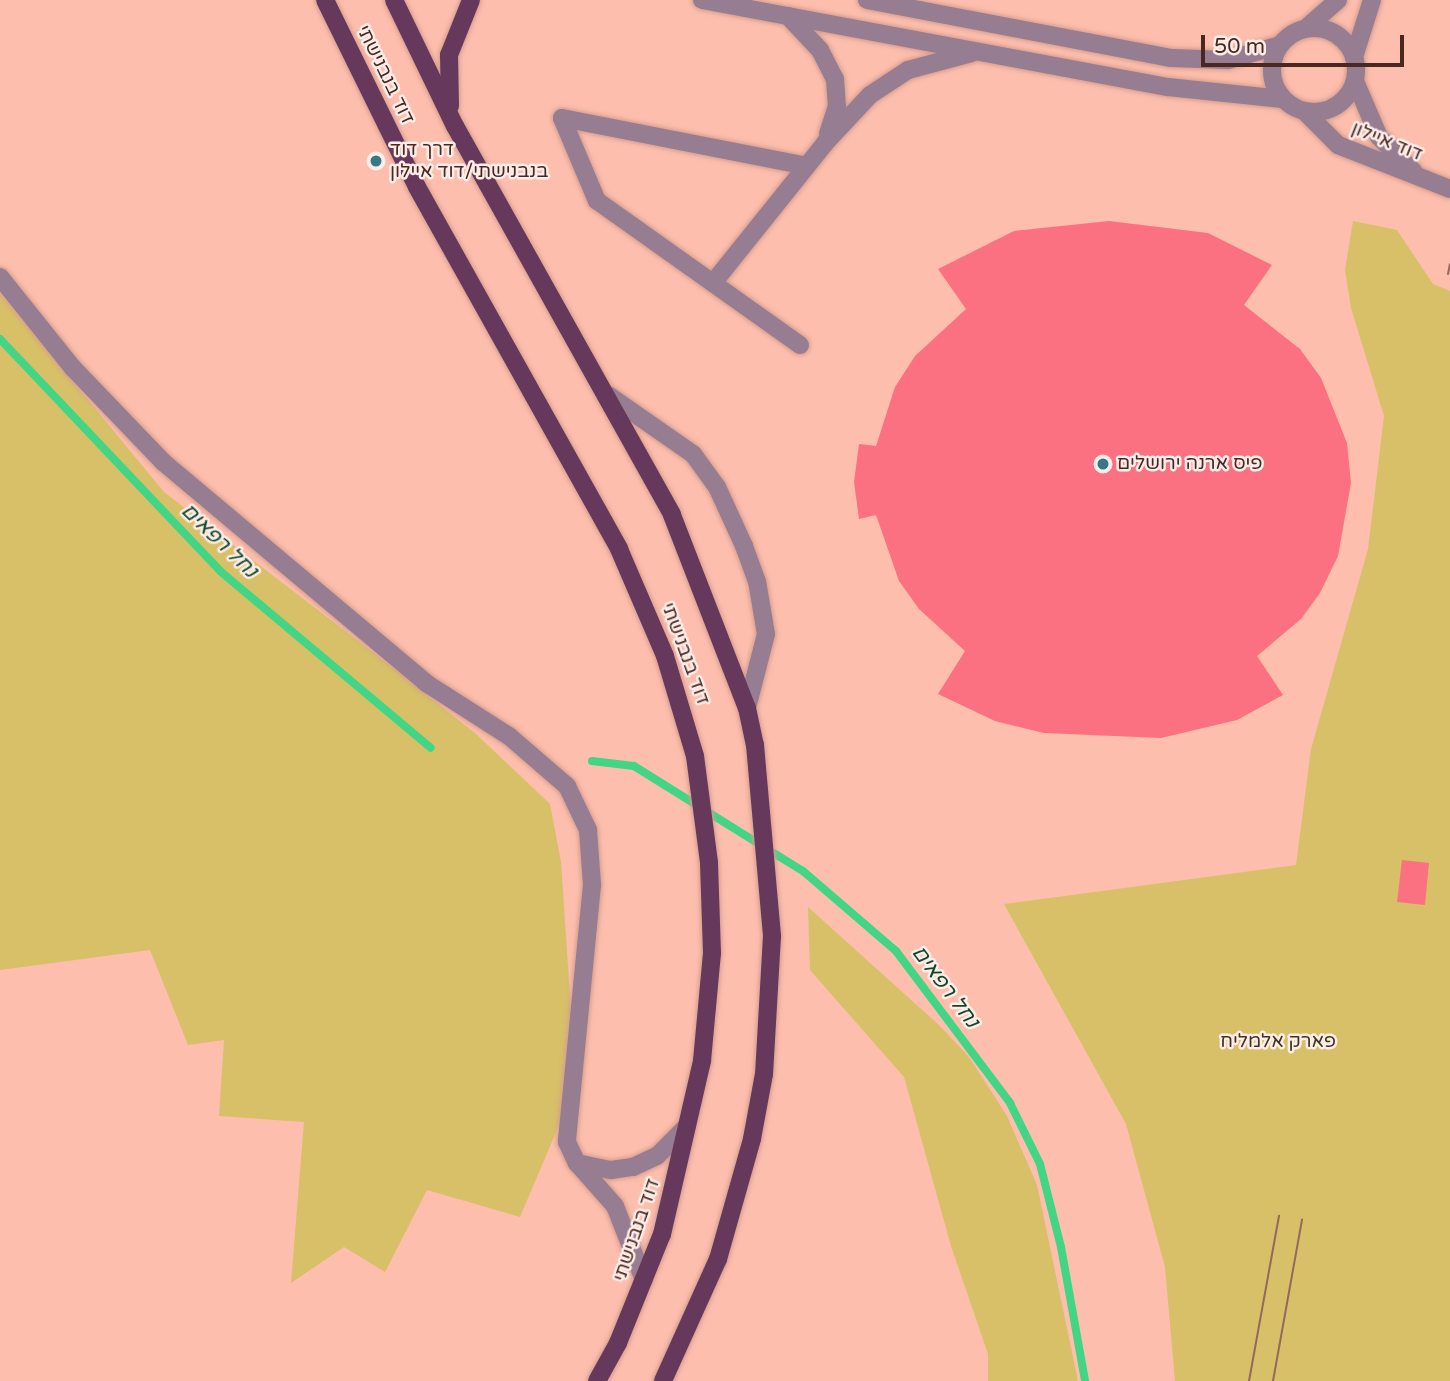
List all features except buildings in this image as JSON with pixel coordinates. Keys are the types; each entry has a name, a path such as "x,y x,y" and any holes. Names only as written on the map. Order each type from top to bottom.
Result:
{"main road":[{"name":"דוד בנבנישתי","path":"326,0 417,187 590,492 665,656 695,756 709,863 709,1010 692,1118 662,1234 644,1280 597,1381"},
{"name":"דוד בנבנישתי","path":"394,0 455,126 608,394 673,515 747,708 762,794 771,898 769,1025 752,1139 718,1259 663,1381"},
{"path":"455,126 447,78 449,55 471,0"}],"street":[{"path":"702,0 1168,86 1282,99 1305,112 1317,113 1341,103 1355,81 1354,57 1372,0"},
{"path":"867,0 1172,58 1228,60 1280,45 1305,29 1338,0"},
{"path":"879,33 886,2"},
{"path":"788,16 820,50 835,79 837,106 825,143"},
{"path":"1305,29 1330,31 1349,46 1354,57"},
{"path":"1280,45 1272,78 1282,99"},
{"path":"713,283 806,166 859,105 889,81 924,64 979,51"},
{"name":"דוד איילון","path":"1355,81 1379,137 1425,180"},
{"name":"דוד איילון","path":"1305,112 1338,145 1450,189"},
{"path":"800,345 597,201 562,118 806,166"},
{"path":"0,277 73,368 163,462 426,683 509,736 567,786 588,830 593,885 567,1142 578,1163 615,1206 644,1280"},
{"path":"608,394 693,454 717,487 744,546 757,581 766,634 747,708"},
{"path":"578,1163 611,1170 632,1167 678,1140 692,1118"}],"green space":[{"name":"פארק אלמליח","path":"1353,221 1397,230 1433,284 1450,291 1450,1381 1175,1381 1165,1267 1126,1124 1004,904 1296,865 1311,749 1368,549 1384,416 1351,308 1345,270"},
{"path":"0,293 164,492 476,734 550,804 561,862 576,1085 520,1217 427,1190 385,1272 344,1247 291,1283 304,1122 219,1116 224,1040 188,1045 150,950 0,970"},
{"path":"808,907 940,1026 969,1057 1007,1116 1037,1185 1078,1381 988,1381 988,1354 951,1246 904,1077 810,970"}],"waterway":[{"name":"נחל רפאים","path":"0,339 220,571 431,748"},
{"name":"נחל רפאים","path":"592,761 634,766 803,871 896,951 1010,1103 1040,1164 1061,1247 1085,1381"}],"tram line":[{"path":"1448,274 1450,264"},
{"path":"1249,1381 1279,1216"},
{"path":"1273,1381 1302,1220"}],"place":[{"name":"דרך דוד בנבנישתי/דוד איילון","path":"376,161"},
{"name":"פיס ארנה ירושלים","path":"1103,464"}]}
